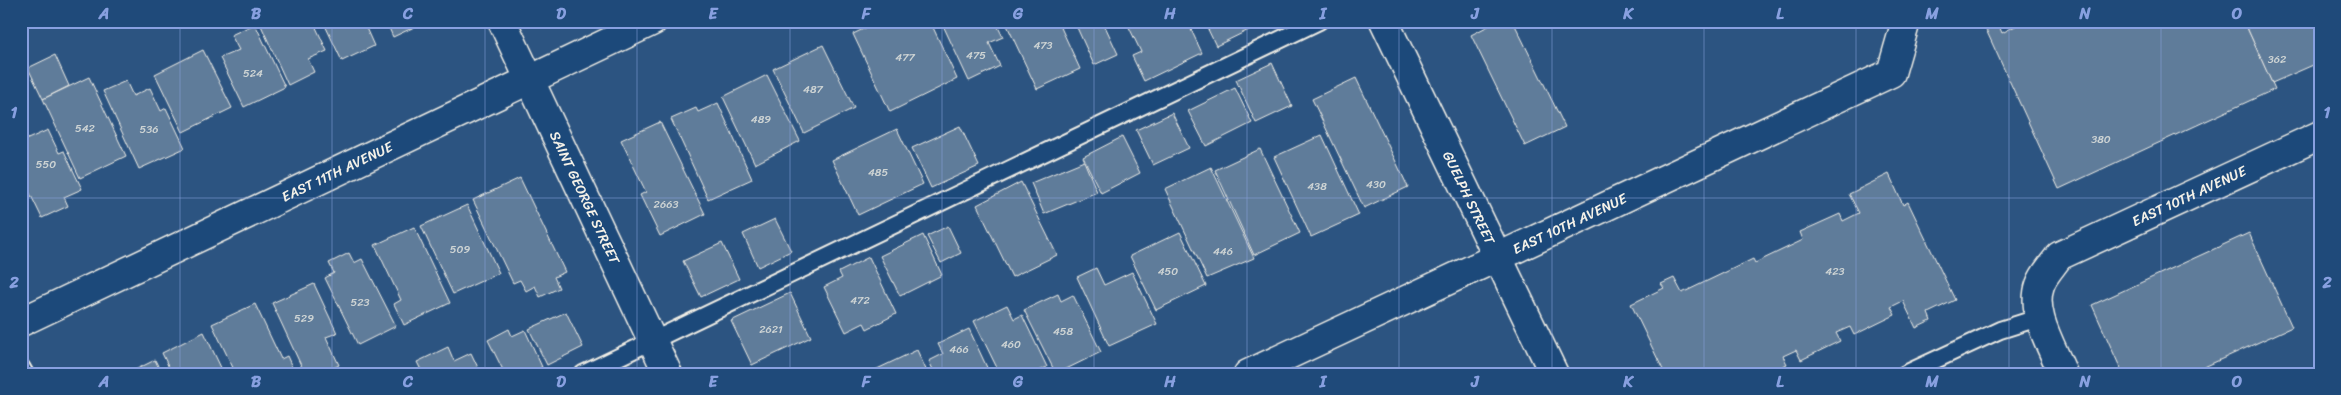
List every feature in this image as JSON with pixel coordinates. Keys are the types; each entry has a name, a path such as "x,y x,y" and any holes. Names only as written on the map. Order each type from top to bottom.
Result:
{"street":[{"name":"SAINT GEORGE STREET","path":"502,21 668,374"},
{"name":"EAST 11TH AVENUE","path":"21,322 653,21"},
{"name":"GUELPH STREET","path":"1384,21 1554,374"},
{"name":"EAST 10TH AVENUE","path":"1248,374 1891,72 1906,21"},
{"name":"EAST 10TH AVENUE","path":"2041,317 2038,303 2040,284 2059,256 2320,135"},
{"path":"2041,317 2064,374"}],"lane":[{"path":"583,374 1319,21"},
{"path":"1905,374 2000,330 2041,317"},
{"path":"21,367 25,374"}],"building":[{"path":"259,21 313,21 327,51 308,59 314,72 288,85"},
{"path":"323,21 377,21 378,23 366,28 374,46 342,61"},
{"path":"386,21 427,21 393,37"},
{"path":"880,21 930,21 957,79 890,112 853,34"},
{"path":"941,21 995,21 1003,37 989,43 1000,66 969,81"},
{"path":"1005,21 1058,21 1080,69 1037,89"},
{"path":"1074,21 1108,21 1104,24 1118,54 1094,65"},
{"path":"1126,21 1187,21 1202,53 1144,81 1132,56 1141,52"},
{"path":"1204,21 1255,21 1257,26 1216,46"},
{"path":"1498,21 1513,21 1565,127 1525,146 1471,35"},
{"path":"1982,21 1997,21 2002,33 2025,21 2244,21 2275,89 2059,189"},
{"path":"2244,21 2320,21 2320,62 2272,83"},
{"path":"255,24 285,87 244,107 220,58 239,50 231,35"},
{"path":"823,45 854,108 804,133 773,69"},
{"path":"203,50 232,108 183,132 155,74"},
{"path":"55,55 69,86 43,99 28,68"},
{"path":"1272,63 1292,106 1256,123 1236,80"},
{"path":"767,75 800,141 755,164 723,97"},
{"path":"89,77 126,156 80,178 43,99"},
{"path":"1356,78 1408,187 1364,208 1312,99"},
{"path":"126,81 133,96 150,88 161,111 166,108 185,148 139,169 103,91"},
{"path":"1235,88 1252,123 1206,146 1188,111"},
{"path":"718,103 752,179 708,199 671,119 696,108 698,112"},
{"path":"1172,113 1189,148 1153,165 1136,130"},
{"path":"660,122 705,214 660,236 640,195 646,192 621,140"},
{"path":"960,126 979,166 931,188 912,148"},
{"path":"897,129 923,184 858,215 832,160"},
{"path":"48,130 59,153 64,151 82,189 64,197 68,206 42,218 21,175 21,142"},
{"path":"1322,135 1359,215 1311,237 1274,157"},
{"path":"1122,137 1140,173 1101,193 1083,157"},
{"path":"1260,149 1300,233 1254,255 1215,170"},
{"path":"1084,161 1097,192 1044,214 1031,183"},
{"path":"1211,167 1254,258 1207,278 1165,189"},
{"path":"1889,174 1903,205 1908,202 1955,300 1928,313 1931,321 1916,328 1903,301 1891,307 1895,315 1854,335 1850,327 1836,333 1840,341 1801,360 1796,350 1783,356 1787,364 1766,374 1665,374 1631,304 1664,288 1661,284 1674,278 1682,293 1753,259 1755,263 1803,240 1800,232 1840,214 1843,221 1859,213 1849,194"},
{"path":"520,178 565,272 554,277 559,288 540,297 535,286 526,291 520,280 513,283 473,200"},
{"path":"1021,182 1057,255 1012,277 977,205"},
{"path":"467,205 499,273 453,294 421,226"},
{"path":"775,219 791,251 758,267 743,234"},
{"path":"948,226 961,253 941,263 927,236"},
{"path":"414,227 450,303 404,325 394,304 401,300 375,245"},
{"path":"1180,232 1206,286 1156,310 1130,256"},
{"path":"2249,233 2292,327 2189,374 2123,374 2092,305"},
{"path":"923,235 942,275 900,296 880,256"},
{"path":"722,243 739,279 701,297 683,261"},
{"path":"349,253 354,263 362,259 396,326 358,345 325,278 334,273 329,263"},
{"path":"869,257 896,314 867,329 864,323 846,332 824,287 842,278 839,272"},
{"path":"1096,268 1104,285 1132,272 1157,324 1109,346 1077,277"},
{"path":"314,284 337,333 326,337 339,365 322,374 305,374 272,303"},
{"path":"790,293 811,337 752,365 731,321"},
{"path":"1058,294 1061,301 1073,295 1101,352 1056,374 1024,310"},
{"path":"255,304 281,359 287,356 295,374 236,374 212,324"},
{"path":"1007,305 1014,319 1022,315 1047,367 1033,374 1000,374 974,321"},
{"path":"566,312 583,347 547,365 529,329"},
{"path":"509,329 512,336 525,330 542,367 529,374 505,374 488,340"},
{"path":"969,329 990,374 935,374 929,361 943,354 938,344"},
{"path":"204,332 224,374 172,374 162,353"},
{"path":"448,347 454,361 471,353 481,374 423,374 417,362"},
{"path":"917,350 928,374 876,374 875,370"},
{"path":"155,360 162,374 127,374"}]}
